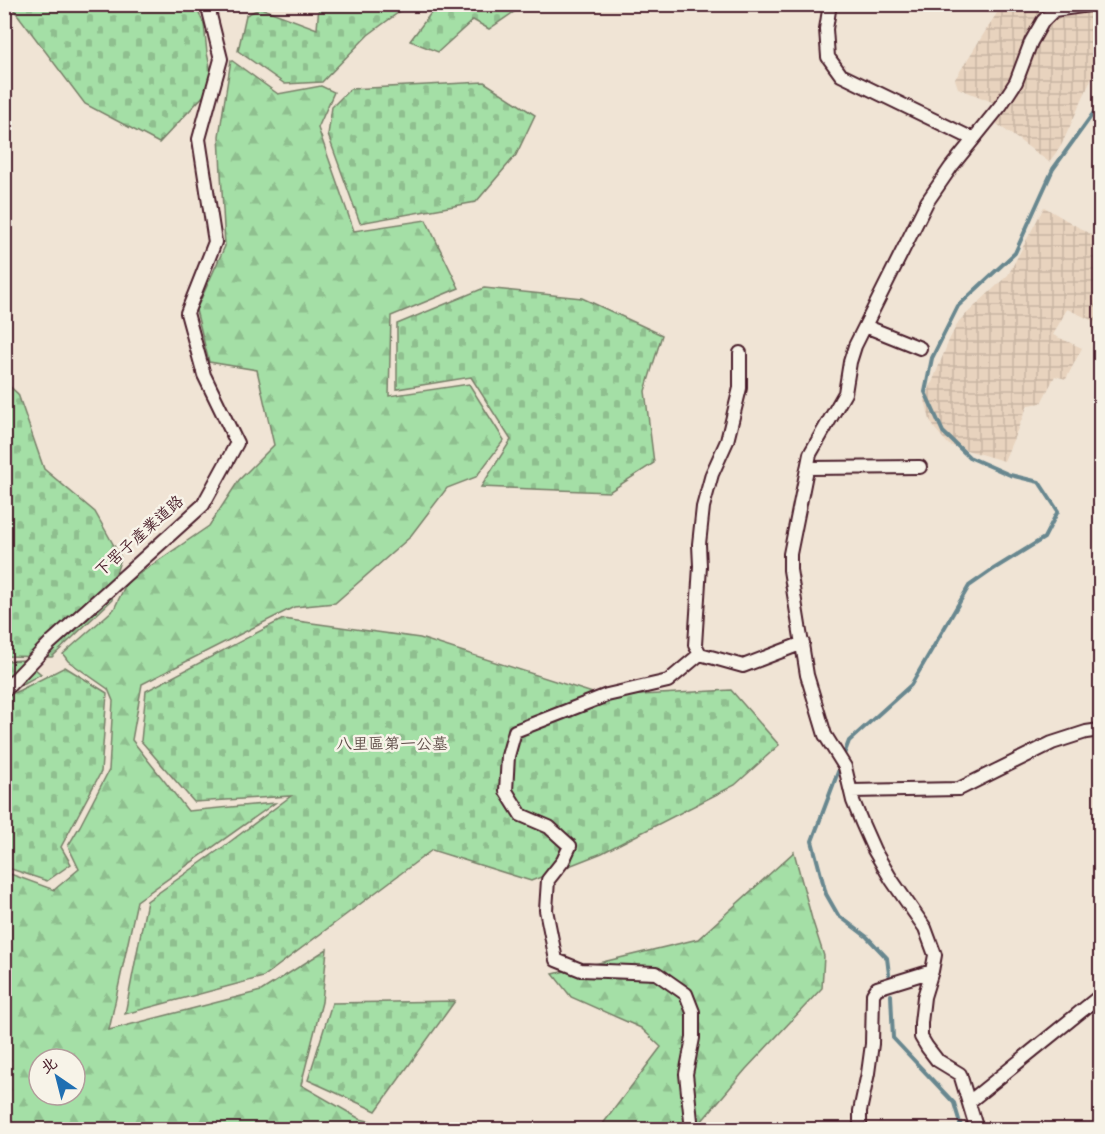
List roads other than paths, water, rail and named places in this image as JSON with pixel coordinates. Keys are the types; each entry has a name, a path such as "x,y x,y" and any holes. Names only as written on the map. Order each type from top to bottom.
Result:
{"street":[{"name":"下罟子產業道路","path":"4,691 49,644 202,505 237,443 204,375 187,314 215,242 199,139 221,59 207,4"},
{"path":"830,4 826,29 828,57 841,75 973,139"},
{"path":"976,1130 960,1074 937,1060 921,1037 924,997 935,955 925,928 874,850 862,823 845,767 825,735 807,675 790,570 790,554 810,454 845,393 855,346 927,202 1016,82 1031,42 1043,21 1054,10 1096,4"},
{"path":"865,326 920,348"},
{"path":"700,654 696,645 699,544 704,507 712,474 727,441 740,388 740,353"},
{"path":"807,468 920,467"},
{"path":"700,654 743,666 802,643"},
{"path":"692,1130 686,1074 693,1038 693,1012 686,994 656,974 581,970 556,960 546,910 548,880 563,861 570,846 549,827 521,815 506,791 508,756 515,731 607,695 668,681 700,654"},
{"path":"851,791 958,789 1052,743 1086,732 1101,730"},
{"path":"860,1130 860,1111 872,1044 873,994 877,988 932,971"},
{"path":"969,1102 1101,996"}],"waterway":[{"path":"843,757 849,741 911,685 969,586 1044,538 1058,511 1039,482 1010,475 969,457 943,432 925,392 932,358 958,306 1015,253 1053,169 1100,104"},
{"path":"841,764 812,841 826,894 838,915 867,937 887,958 889,974"},
{"path":"891,995 893,1038 954,1103 962,1130"}],"park label":[{"name":"八里區第一公墓","path":"392,746"}]}
